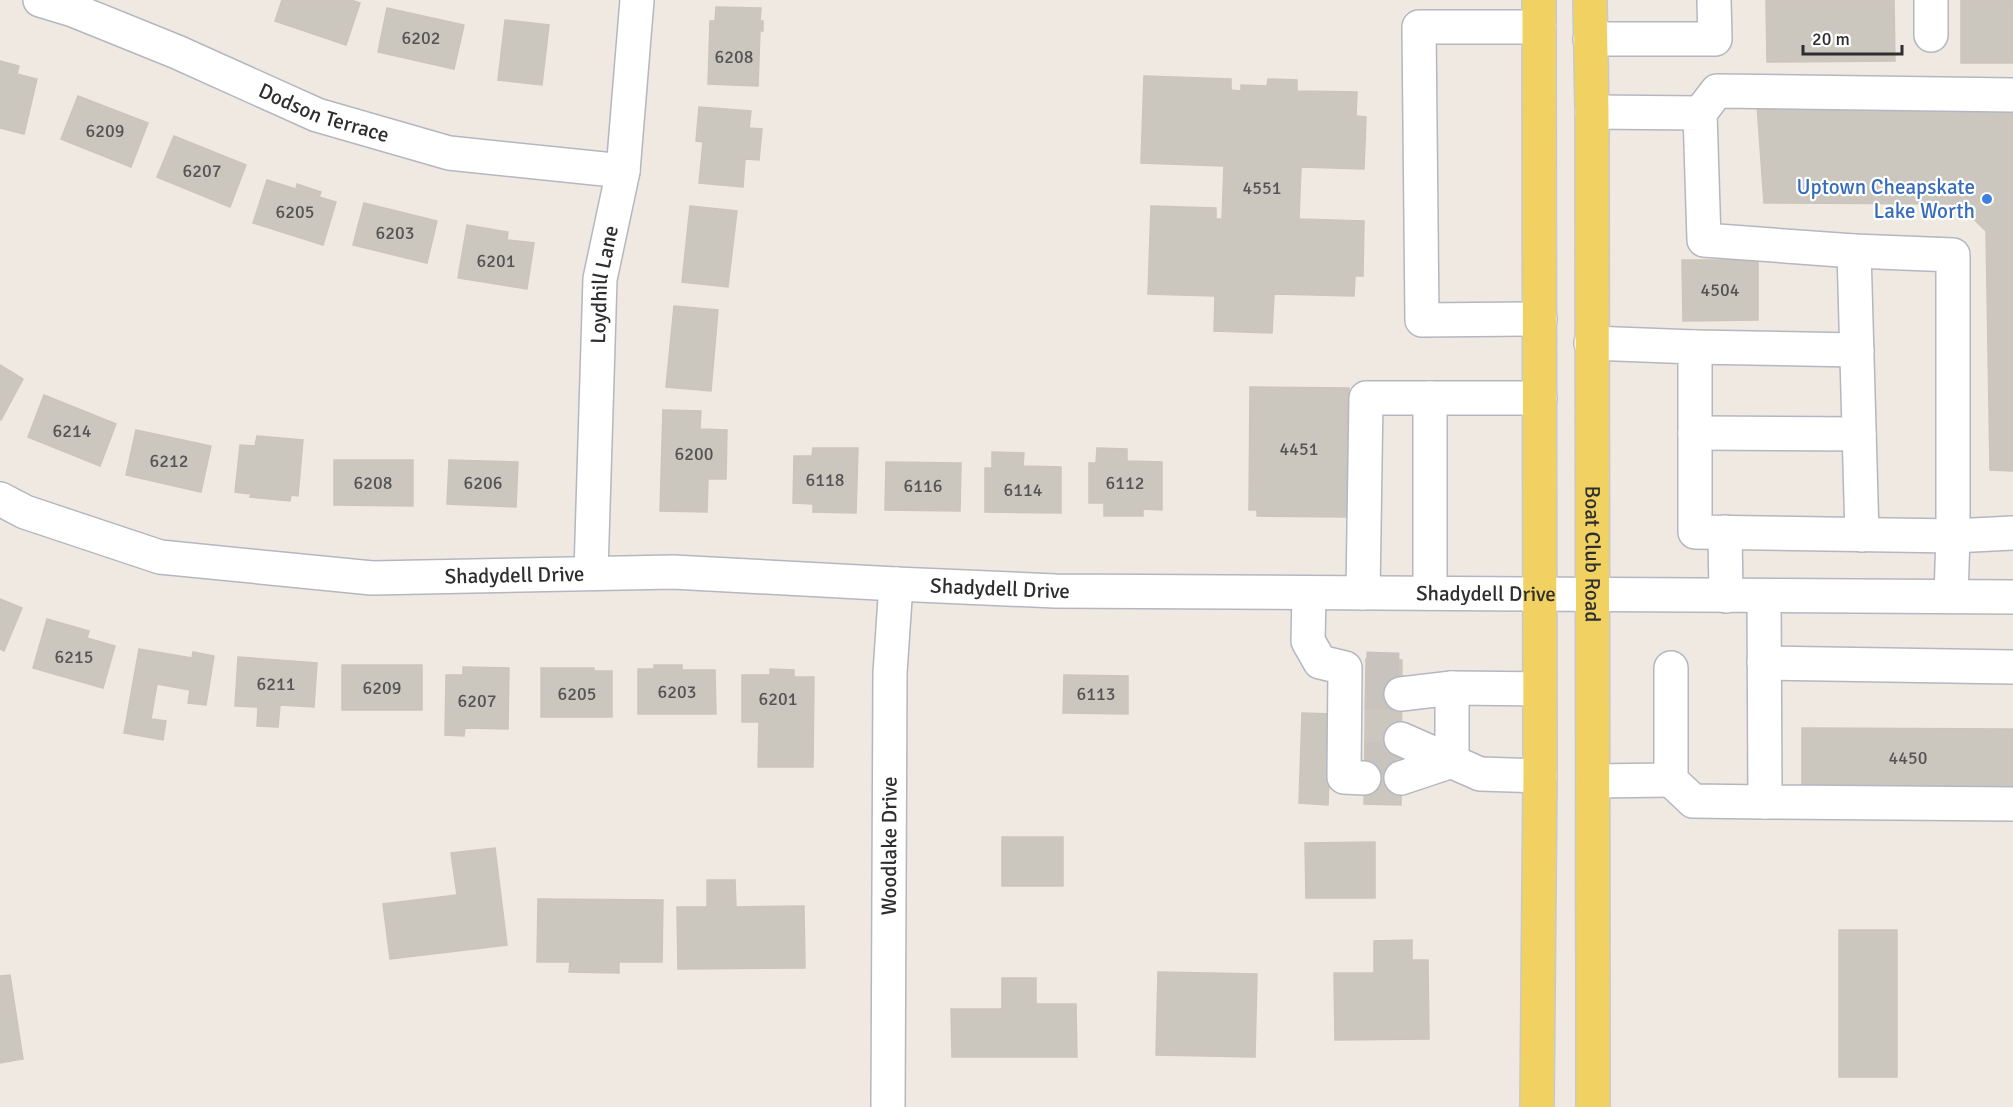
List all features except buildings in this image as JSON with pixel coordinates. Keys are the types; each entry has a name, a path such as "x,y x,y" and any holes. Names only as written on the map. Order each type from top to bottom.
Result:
{"main road":[{"name":"Boat Club Road","path":"1590,0 1593,1107"},
{"path":"1537,1107 1540,776 1539,14"}],"street":[{"name":"Dodson Terrace","path":"40,0 73,10 166,48 316,115 449,153 623,171"},
{"name":"Loydhill Lane","path":"591,572 600,279 623,171 637,0"},
{"path":"1590,39 1715,39 1714,0"},
{"path":"1931,0 1931,35"},
{"path":"1539,14 1419,27 1422,320 1540,320"},
{"path":"1951,597 1953,255 1854,251 1704,240 1700,113 1717,91 2013,95"},
{"path":"1592,112 1700,113"},
{"path":"1854,251 1862,535"},
{"path":"1592,343 1857,350"},
{"path":"1695,347 1695,532 1953,536 2013,533"},
{"path":"1363,593 1366,398 1540,398"},
{"path":"1430,398 1430,593"},
{"path":"1695,433 1859,434"},
{"name":"Shadydell Drive","path":"0,499 25,512 160,557 372,578 673,572 1055,591 2013,597"},
{"path":"1725,532 1726,596"},
{"name":"Woodlake Drive","path":"888,1107 890,673 896,584"},
{"path":"1309,593 1308,641 1320,662 1355,680 1356,754"},
{"path":"1764,596 1765,802"},
{"path":"1764,663 2013,667"},
{"path":"1671,668 1671,780"},
{"path":"1402,682 1452,688 1539,689"},
{"path":"1452,688 1452,761"},
{"path":"1401,759 1452,761 1480,774 1540,776"},
{"path":"1593,781 1671,780 1693,801 2013,804"}],"tunnel":[{"path":"1366,668 1402,669"},
{"path":"1365,693 1401,694"},
{"path":"1365,759 1401,759"}],"place":[{"name":"Uptown Cheapskate Lake Worth","path":"1987,199"}]}
